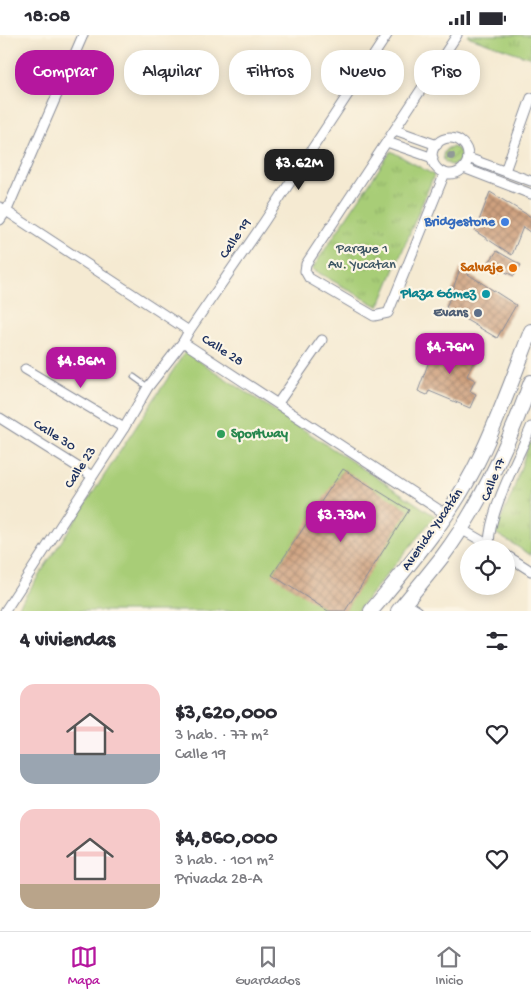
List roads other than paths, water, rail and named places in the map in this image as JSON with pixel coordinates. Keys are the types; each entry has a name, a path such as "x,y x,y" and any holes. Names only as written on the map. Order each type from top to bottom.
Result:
{"main road":[{"name":"Avenida Yucatán","path":"370,611 447,515 481,457 531,331"},
{"name":"Avenida Yucatán","path":"402,607 443,556 479,499 508,440 531,382"}],"street":[{"path":"0,220 3,209 83,35"},
{"name":"Calle 19","path":"189,331 264,222 386,35"},
{"path":"445,173 388,313 374,316 309,277 305,271 306,264 457,35"},
{"path":"505,171 531,98"},
{"path":"395,130 437,145"},
{"path":"457,140 467,150 468,158 464,168 452,174 445,173 437,167 433,158 437,145 442,141 457,140"},
{"path":"386,142 433,158"},
{"path":"468,158 531,181"},
{"path":"464,168 531,194"},
{"name":"Calle 28","path":"3,209 189,331 183,342 447,515"},
{"path":"278,403 322,340"},
{"name":"Calle 23","path":"4,611 124,428 148,387 183,342"},
{"path":"26,369 124,428"},
{"name":"Calle 30","path":"0,419 92,476"},
{"name":"Calle 17","path":"492,540 490,532 503,494 531,427"},
{"path":"461,529 481,540"},
{"path":"515,561 531,571"},
{"path":"402,607 418,611"}],"lane":[{"path":"134,377 148,387"}],"place":[{"name":"Bridgestone","path":"505,222"},
{"name":"Salvaje","path":"513,268"},
{"name":"Plaza Gómez","path":"486,294"},
{"name":"Evans","path":"478,313"},
{"name":"Sportway","path":"221,434"}],"park label":[{"name":"Parque 1 Av. Yucatan","path":"362,257"}]}
